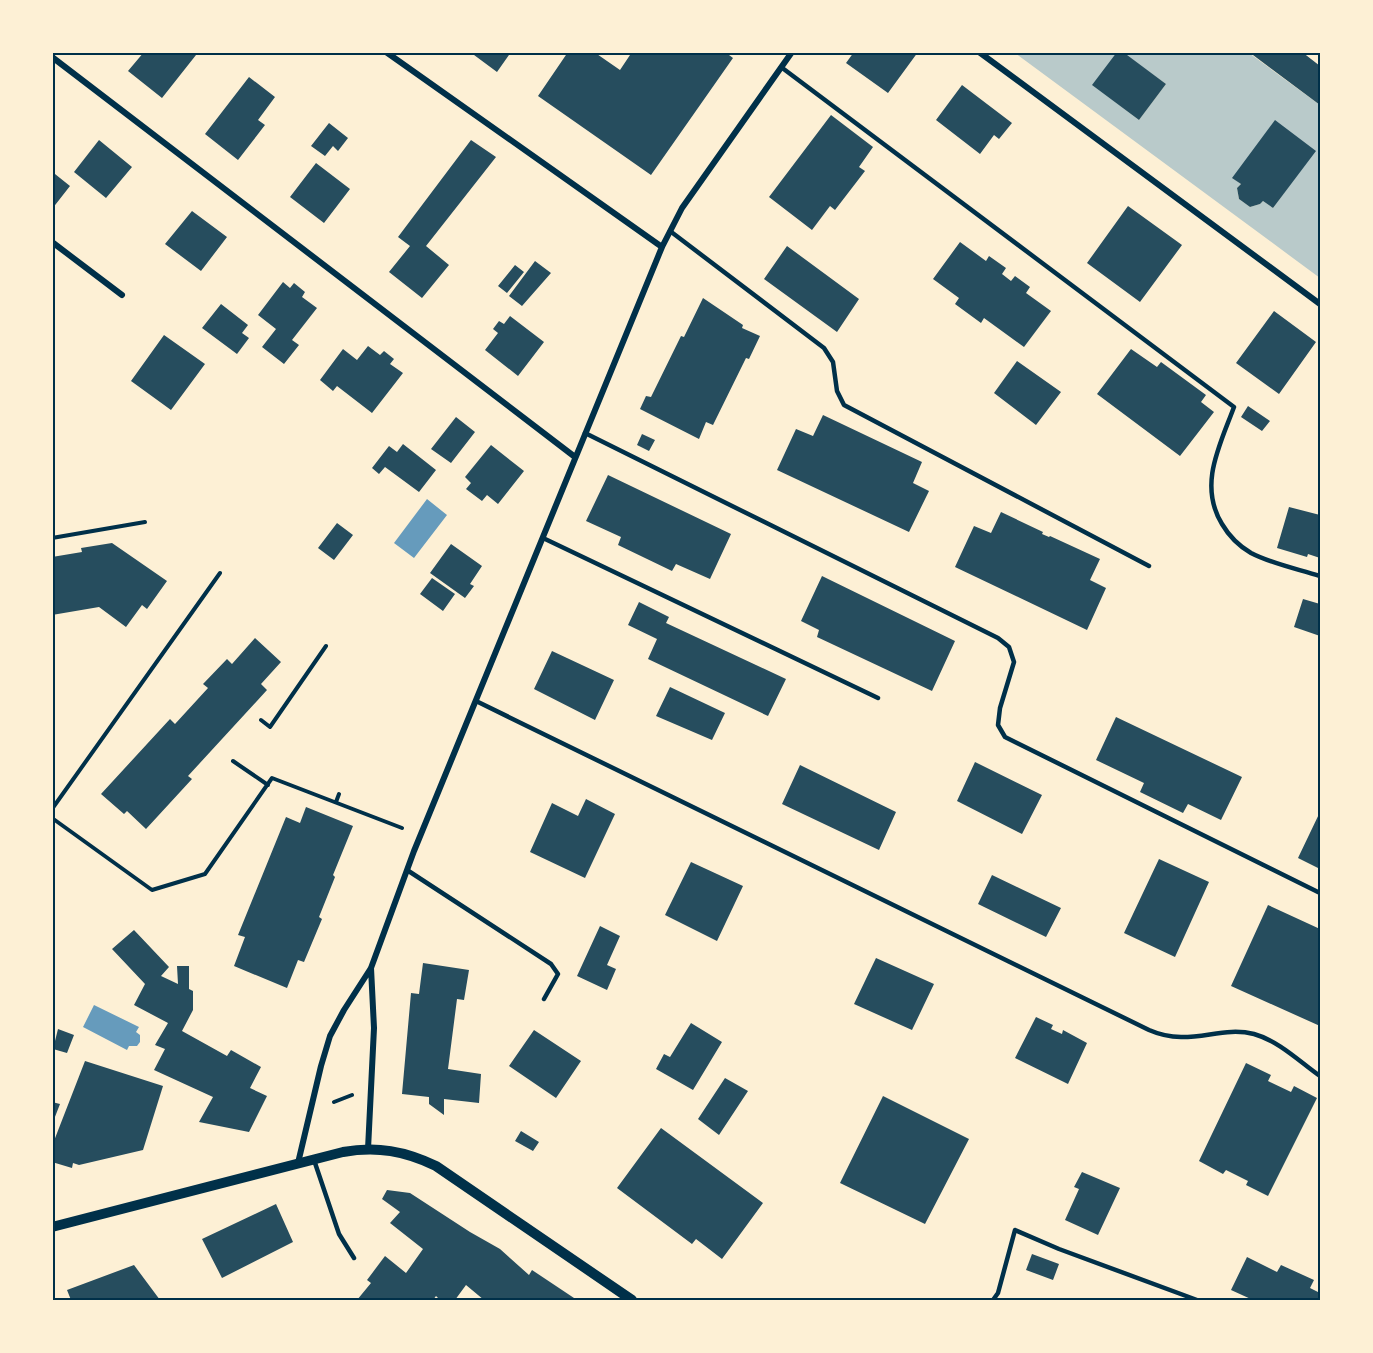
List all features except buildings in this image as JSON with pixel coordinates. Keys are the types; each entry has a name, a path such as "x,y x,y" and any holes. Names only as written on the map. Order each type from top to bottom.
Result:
{"street":[{"path":"386,52 662,247"},
{"path":"298,1163 330,1036 371,968 421,835 662,247 682,208 706,171 792,52"},
{"path":"979,52 1320,304"},
{"path":"52,57 575,457"},
{"path":"52,242 122,295"},
{"path":"368,1149 374,1014 371,968"},
{"path":"52,1227 343,1152 368,1149 403,1153 436,1166 632,1300"}],"lane":[{"path":"782,67 1234,406 1212,471 1211,497 1219,519 1233,540 1250,552 1320,576"},
{"path":"670,231 824,348 833,362 837,391 844,405 1149,566"},
{"path":"585,433 998,638 1009,647 1014,662 1000,708 998,725 1005,737 1320,893"},
{"path":"543,537 878,698"},
{"path":"476,701 1149,1030 1165,1037 1179,1039 1238,1032 1253,1034 1270,1040 1320,1076"},
{"path":"407,870 551,964 558,974 544,999"},
{"path":"314,1160 339,1234 354,1258"},
{"path":"993,1300 998,1293 1015,1230 1059,1249 1197,1300"}],"path":[{"path":"52,537 145,522"},
{"path":"52,809 220,573"},
{"path":"261,720 270,727 326,646"},
{"path":"233,761 268,785"},
{"path":"52,818 152,890 205,874 272,778 421,835"},
{"path":"336,802 339,794"},
{"path":"311,1110 371,1088"}],"shaded area":[{"path":"1015,53 1117,53 1093,85 1139,120 1166,84 1123,53 1249,53 1320,105 1320,278","holes":["1275,121 1315,151 1273,208 1263,201 1250,207 1239,199 1237,188 1241,184 1233,178"]}],"water":[{"path":"427,499 447,515 414,558 394,543"},
{"path":"94,1005 139,1027 136,1032 140,1035 140,1042 137,1046 129,1046 127,1050 83,1027"}]}
